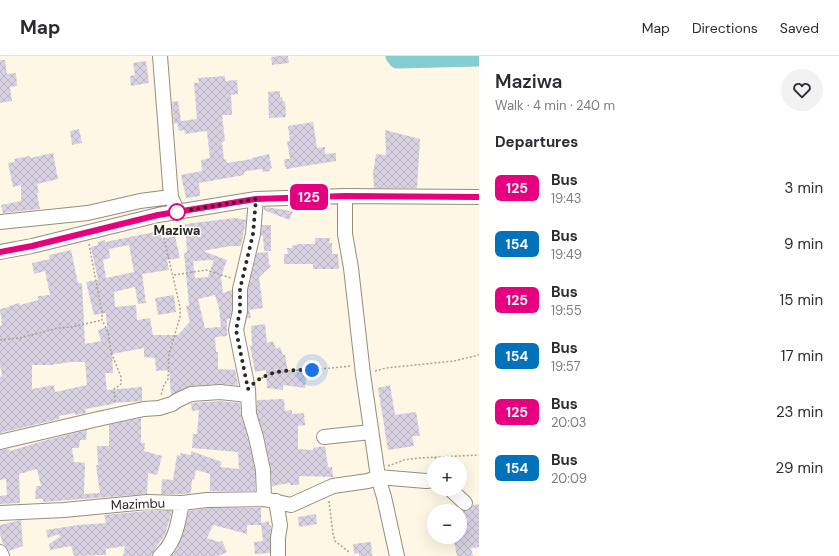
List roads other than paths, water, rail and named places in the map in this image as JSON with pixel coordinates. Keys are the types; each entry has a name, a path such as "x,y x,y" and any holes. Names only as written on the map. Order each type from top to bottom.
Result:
{"street":[{"path":"160,56 171,197 177,212"},
{"path":"0,252 32,246 158,215 256,199 345,196 479,197"},
{"path":"345,196 345,234 351,268 362,365 376,457 377,475 384,497 397,556"},
{"path":"0,222 88,213 140,201 171,197"},
{"path":"256,199 253,234 240,289 240,311 236,330 248,392 250,414 270,500 280,525 278,556"},
{"path":"0,442 144,409 159,408 172,404 191,394 248,392"},
{"path":"324,437 371,432"},
{"path":"377,475 427,481"},
{"name":"Mazimbu","path":"0,513 64,510 147,502 182,503 207,500 270,500 291,505 333,486 368,481 377,475"},
{"path":"458,496 466,503"},
{"path":"160,556 173,540 178,528 182,503"},
{"path":"0,552 2,556"}],"waterway":[{"path":"394,56 397,60 479,58"}],"place":[{"name":"Maziwa","path":"177,212"}]}
